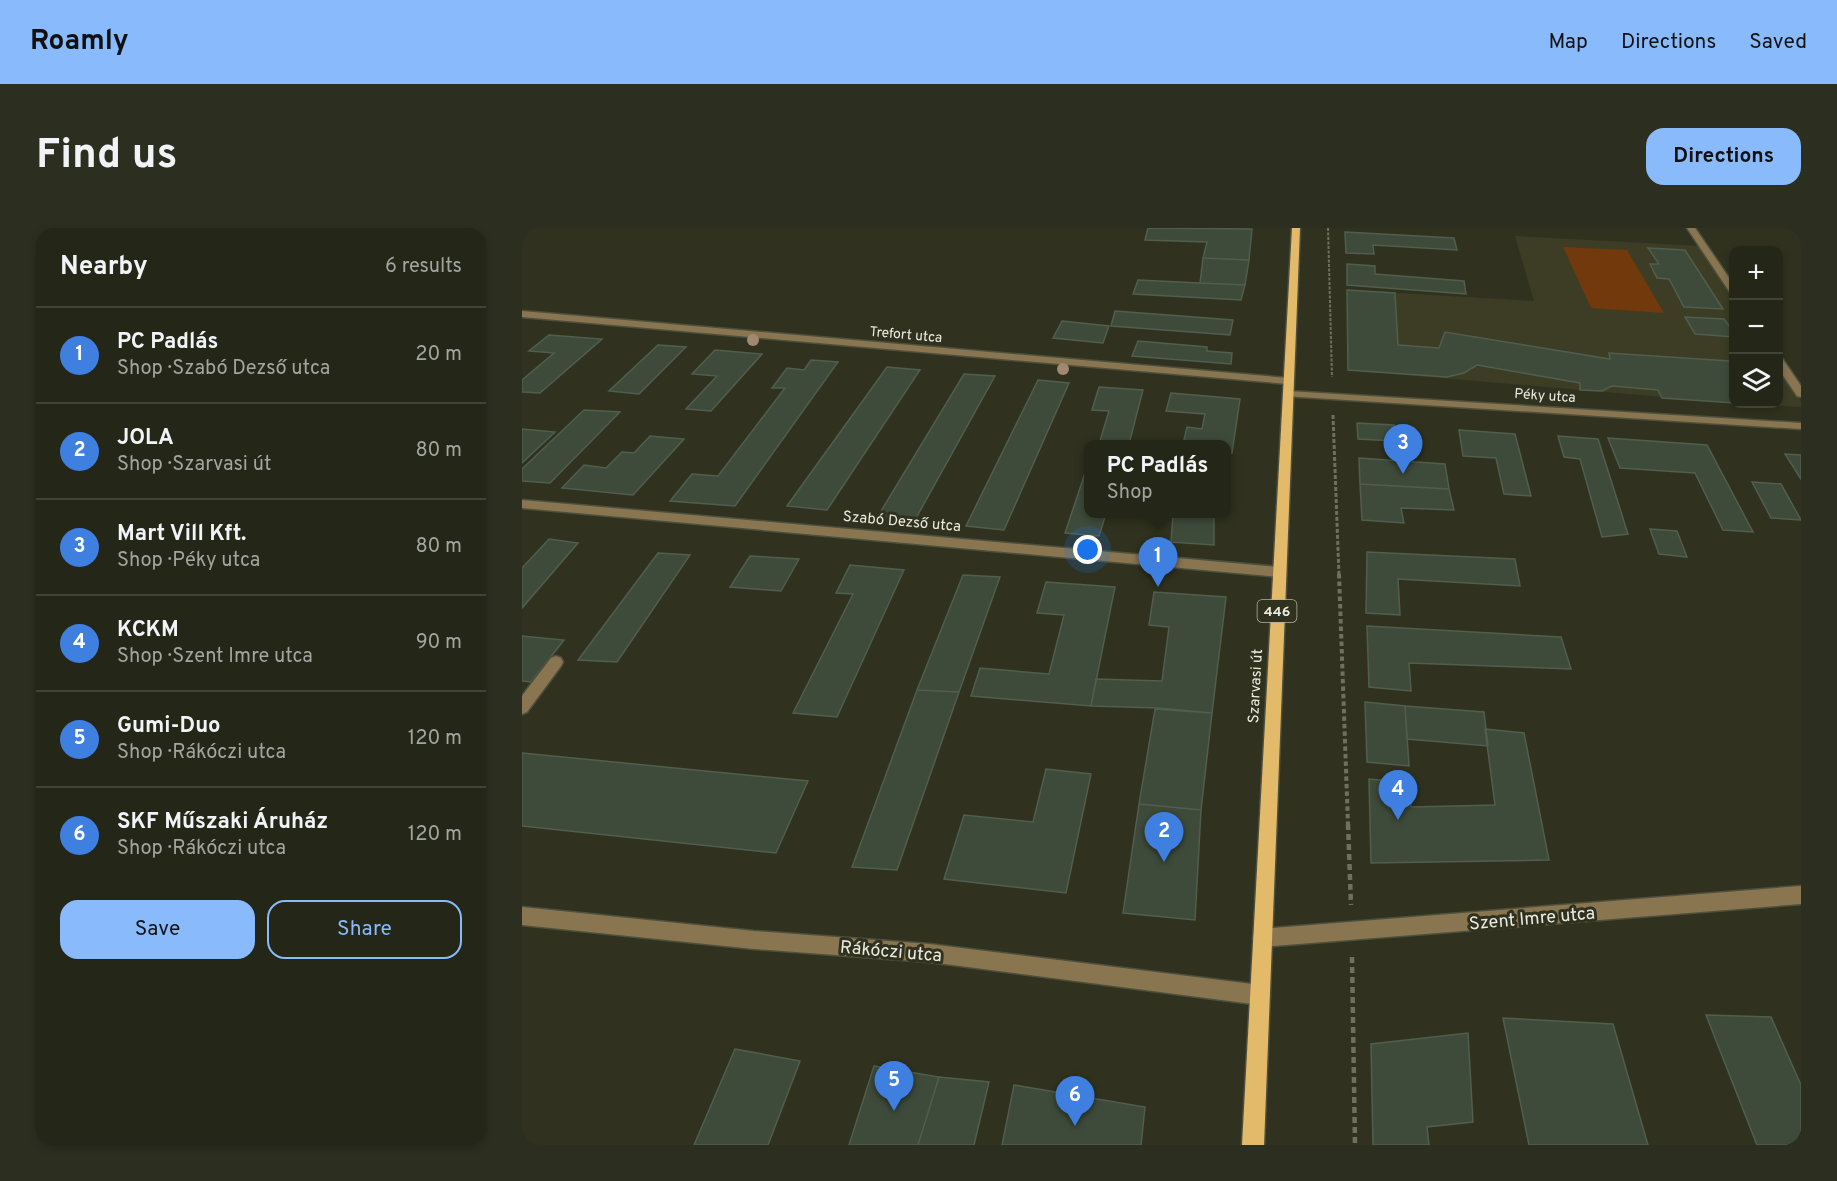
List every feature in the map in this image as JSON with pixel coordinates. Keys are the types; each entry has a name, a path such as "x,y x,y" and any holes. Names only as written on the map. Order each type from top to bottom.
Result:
{"main road":[{"name":"Szarvasi út","path":"1252,1145 1296,228"}],"street":[{"path":"1691,228 1729,285"},
{"name":"Trefort utca","path":"522,314 1288,388"},
{"path":"1783,366 1801,394"},
{"name":"Péky utca","path":"1288,388 1333,396 1801,426"},
{"name":"Szabó Dezső utca","path":"522,504 1279,572"},
{"path":"522,708 556,662"},
{"name":"Szent Imre utca","path":"1262,938 1801,895"},
{"name":"Rákóczi utca","path":"522,915 754,940 929,953 1260,995"}],"path":[{"path":"1328,228 1352,932 1355,1145"}],"shaded area":[{"path":"1515,236 1700,246 1729,291 1729,403 1348,370 1347,290 1534,301"},
{"path":"1563,247 1627,250 1664,313 1591,308"},
{"path":"1783,372 1801,401 1801,407 1783,406"}],"building":[{"path":"1148,228 1252,229 1249,260 1203,258 1207,242 1145,240"},
{"path":"1345,232 1454,238 1457,250 1373,245 1374,254 1346,253"},
{"path":"1648,248 1685,250 1723,309 1684,307 1669,279 1657,278 1650,264 1659,264"},
{"path":"1203,258 1249,260 1245,285 1200,283"},
{"path":"1347,264 1375,266 1375,274 1464,281 1466,294 1347,285"},
{"path":"1138,280 1245,285 1241,300 1133,294"},
{"path":"1347,290 1395,293 1398,345 1439,348 1445,332 1610,359 1609,353 1729,361 1729,403 1662,398 1658,390 1612,386 1602,391 1580,390 1580,383 1477,365 1464,373 1447,377 1348,370"},
{"path":"1115,311 1233,320 1230,335 1111,326"},
{"path":"1685,317 1724,319 1729,326 1729,337 1695,334"},
{"path":"1062,321 1109,326 1103,343 1053,338"},
{"path":"549,335 602,339 540,393 522,392 522,380 554,353 529,351"},
{"path":"1138,341 1207,347 1207,351 1232,353 1231,364 1132,356"},
{"path":"658,345 686,347 639,394 609,391"},
{"path":"715,350 762,354 711,411 686,409 717,376 692,374"},
{"path":"811,360 838,362 735,506 670,501 692,474 718,476 785,388 772,388 787,368 804,370"},
{"path":"887,367 920,370 827,510 787,506"},
{"path":"964,374 995,376 915,520 878,516"},
{"path":"1038,380 1069,383 1004,530 966,526"},
{"path":"1099,387 1143,390 1130,440 1100,440 1109,411 1092,410"},
{"path":"1171,393 1240,399 1232,453 1231,440 1184,440 1187,427 1202,429 1205,414 1166,411"},
{"path":"584,410 620,412 550,483 522,481 522,469"},
{"path":"1357,423 1394,425 1396,441 1358,439"},
{"path":"522,429 555,432 522,463"},
{"path":"1459,430 1515,434 1531,496 1504,494 1496,458 1463,456"},
{"path":"650,436 684,439 633,495 562,488 584,465 606,468 622,452 634,453"},
{"path":"1558,436 1598,439 1628,534 1602,537 1580,459 1564,457"},
{"path":"1608,438 1707,445 1753,532 1723,530 1695,473 1620,468"},
{"path":"1785,454 1801,455 1801,479"},
{"path":"1359,458 1445,464 1449,489 1360,484"},
{"path":"1084,476 1084,518 1105,518 1099,536 1065,533"},
{"path":"1752,482 1781,484 1801,520 1771,518"},
{"path":"1360,484 1449,489 1454,510 1401,508 1404,523 1362,520"},
{"path":"1173,518 1214,518 1214,545 1171,542"},
{"path":"1650,529 1677,531 1687,557 1659,554"},
{"path":"549,539 578,543 522,608 522,568"},
{"path":"1367,552 1515,559 1520,586 1398,579 1400,615 1366,613"},
{"path":"658,553 690,555 617,662 578,660"},
{"path":"750,556 799,559 781,591 730,587"},
{"path":"850,565 904,570 837,717 793,713 853,594 836,593"},
{"path":"963,575 1000,577 959,692 917,690"},
{"path":"1046,582 1115,587 1091,706 971,696 980,668 1049,674 1064,615 1037,613"},
{"path":"1154,592 1226,597 1212,713 1158,708 1091,706 1096,679 1162,681 1169,627 1149,625"},
{"path":"1367,626 1561,637 1571,669 1409,663 1411,691 1369,687"},
{"path":"522,636 564,640 531,682 522,681"},
{"path":"917,690 959,692 897,870 852,867"},
{"path":"1365,702 1405,706 1409,766 1367,762"},
{"path":"1405,706 1484,712 1488,746 1407,739"},
{"path":"1155,709 1212,713 1201,810 1139,804"},
{"path":"1485,729 1524,733 1549,860 1371,863 1369,779 1410,783 1411,807 1495,805"},
{"path":"522,753 808,781 776,853 522,826"},
{"path":"1046,769 1091,774 1066,893 944,879 964,815 1033,822"},
{"path":"1139,804 1201,810 1195,920 1123,913"},
{"path":"1706,1015 1771,1017 1801,1085 1801,1145 1757,1145"},
{"path":"1503,1018 1613,1024 1648,1145 1529,1145"},
{"path":"1468,1033 1473,1122 1427,1127 1429,1145 1373,1145 1371,1044"},
{"path":"735,1049 800,1061 768,1145 694,1145"},
{"path":"874,1066 939,1077 918,1145 849,1145"},
{"path":"939,1077 989,1082 974,1145 918,1145"},
{"path":"1014,1085 1145,1107 1141,1145 1002,1145"}],"place":[{"name":"Mart Vill Kft.","path":"1403,474"},
{"name":"PC Padlás","path":"1158,587"},
{"name":"KCKM","path":"1398,820"},
{"name":"JOLA","path":"1164,862"},
{"name":"Gumi-Duo","path":"894,1111"},
{"name":"SKF Műszaki Áruház","path":"1075,1126"}]}
